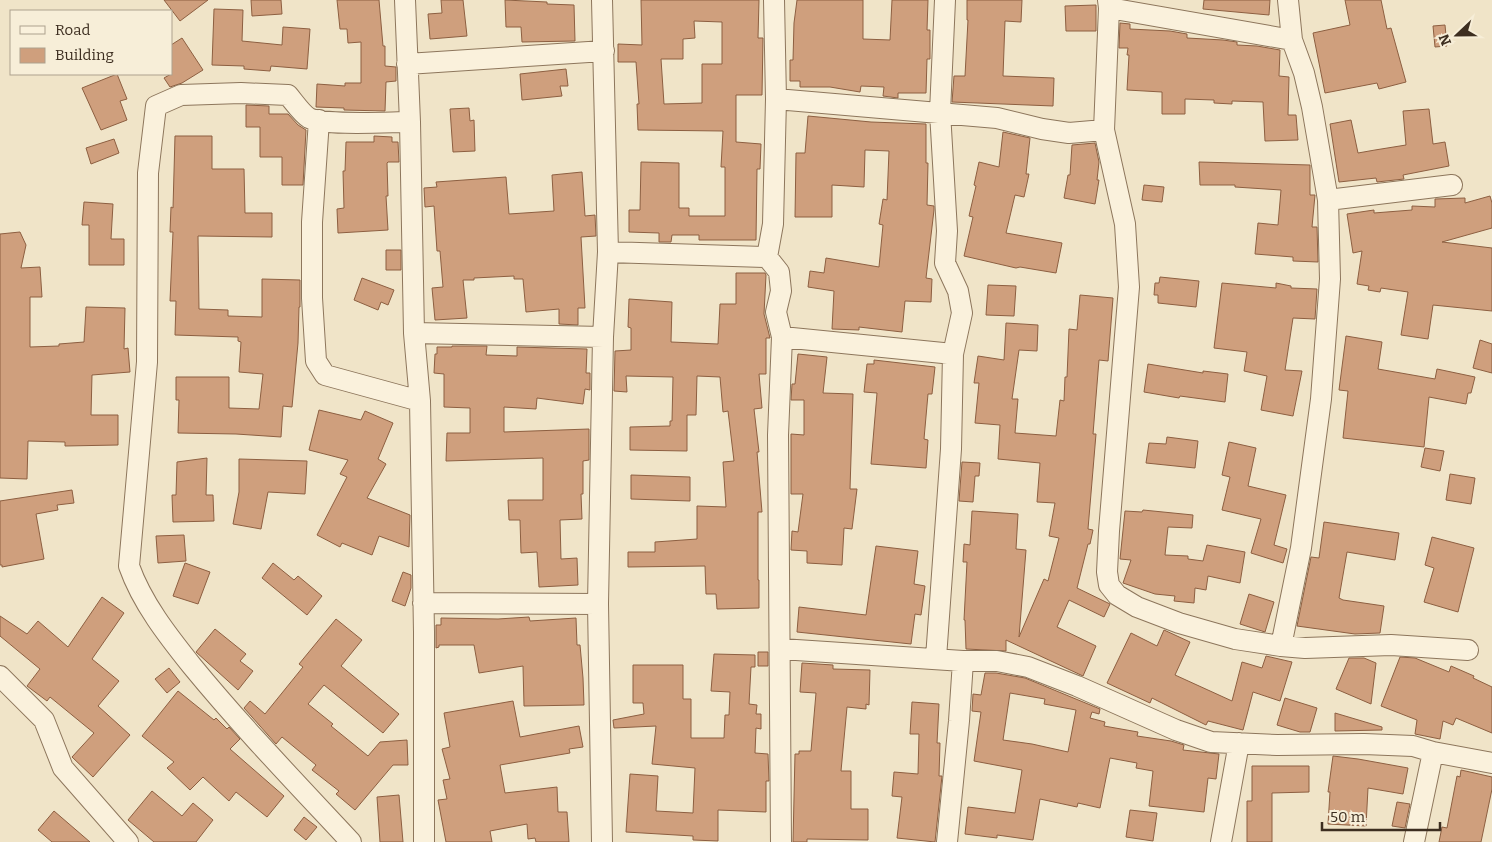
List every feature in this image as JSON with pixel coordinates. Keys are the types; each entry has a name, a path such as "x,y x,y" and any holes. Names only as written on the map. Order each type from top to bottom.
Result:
{"street":[{"path":"405,0 406,64 410,122 414,333 420,401 424,603 424,842"},
{"path":"602,0 608,252 603,337 598,604 602,842"},
{"path":"774,0 776,99 773,224 767,257 779,272 780,291 776,312 782,337 778,435 781,842"},
{"path":"936,658 950,449 953,354 962,313 958,291 945,263 947,231 940,112 944,0"},
{"path":"1280,646 1301,548 1321,399 1330,279 1328,200 1312,107 1304,73 1292,40 1288,0"},
{"path":"1292,40 1108,4 1104,130 1124,224 1130,287 1106,572 1109,585 1117,595 1137,608 1179,623 1235,639 1280,646 1324,648 1391,645 1468,650"},
{"path":"406,64 604,52"},
{"path":"351,842 224,705 163,629 133,578 129,566 147,362 148,173 156,106 181,95 241,93 288,95 308,118 334,122 410,122"},
{"path":"776,99 997,118 1042,129 1069,133 1104,130"},
{"path":"318,120 312,222 312,289 316,361 326,375 420,401"},
{"path":"1328,200 1452,185"},
{"path":"608,252 767,257"},
{"path":"414,333 603,337"},
{"path":"782,337 953,354"},
{"path":"424,603 598,604"},
{"path":"781,649 936,658 963,662 997,661 1028,667 1077,686 1176,730 1211,742 1277,745 1364,744 1413,746 1433,752 1492,763"},
{"path":"947,842 963,662"},
{"path":"0,676 44,720 64,768 128,842"},
{"path":"1221,842 1239,743"},
{"path":"1414,842 1433,752"}],"building":[{"path":"164,0 208,0 180,21"},
{"path":"251,0 281,0 282,14 252,16"},
{"path":"337,0 379,0 383,46 385,46 385,66 396,67 396,81 386,82 385,111 316,107 317,84 345,86 345,83 361,83 361,42 348,43 347,29 340,29"},
{"path":"441,0 463,0 467,36 430,39 428,14 442,13"},
{"path":"505,0 574,5 575,41 522,42 521,27 506,27"},
{"path":"641,0 759,0 758,38 763,38 762,95 736,95 736,142 761,144 760,169 757,169 756,240 699,240 699,235 672,235 671,242 659,242 659,233 629,232 629,210 640,210 641,162 679,163 679,208 689,208 689,216 725,216 725,167 721,167 723,131 638,130 637,104 639,104 636,62 618,62 618,44 642,45","holes":["694,21 722,22 722,64 702,64 702,103 664,104 661,59 683,59 683,39 695,38"]},
{"path":"797,0 863,0 863,39 890,40 892,0 928,0 927,30 930,30 930,59 927,59 926,93 898,93 898,98 883,96 884,87 861,86 860,92 830,87 800,87 800,81 790,81 790,60 793,60"},
{"path":"967,0 1022,0 1021,22 1005,21 1003,76 1054,78 1053,106 952,102 954,76 965,76 968,20"},
{"path":"1204,0 1270,0 1269,15 1203,9"},
{"path":"1345,0 1381,0 1387,29 1391,28 1406,82 1379,89 1377,83 1325,93 1313,33 1350,25"},
{"path":"1096,5 1096,31 1066,31 1065,6"},
{"path":"214,9 243,10 242,41 282,45 283,27 310,29 307,69 271,66 270,71 244,69 244,66 212,65"},
{"path":"1120,23 1130,24 1130,29 1170,31 1187,34 1187,38 1223,40 1237,42 1237,45 1280,50 1279,76 1289,77 1288,115 1296,115 1298,140 1265,141 1263,102 1232,101 1232,104 1214,103 1214,100 1185,99 1185,114 1162,114 1162,92 1127,90 1129,55 1127,55 1128,48 1119,48"},
{"path":"1445,25 1447,46 1435,47 1433,26"},
{"path":"182,38 203,70 182,83 170,87 164,78 172,75 172,44"},
{"path":"566,69 568,86 560,86 562,96 522,100 520,74"},
{"path":"117,75 127,99 120,101 127,120 101,130 82,88"},
{"path":"246,105 269,106 269,114 288,114 298,125 306,130 303,185 282,185 282,157 260,157 260,127 246,127"},
{"path":"469,108 470,121 474,120 475,151 453,152 450,109"},
{"path":"1429,109 1433,144 1445,142 1449,166 1403,175 1404,179 1377,182 1376,178 1339,182 1330,124 1351,120 1358,153 1406,145 1403,111"},
{"path":"808,116 871,122 926,124 926,163 928,163 927,205 934,206 926,278 932,279 931,302 905,301 902,332 859,327 859,330 832,329 834,291 808,287 810,271 824,273 826,258 879,267 883,225 879,224 883,199 887,200 889,151 865,150 864,187 832,185 832,217 795,217 796,153 805,153"},
{"path":"1003,132 1030,138 1026,174 1029,174 1024,197 1015,195 1006,233 1062,243 1056,273 1016,268 964,256 973,217 969,216 979,162 999,167"},
{"path":"175,136 212,136 212,169 244,169 245,213 272,213 272,237 198,236 199,309 228,310 228,316 262,317 262,279 300,280 298,343 292,407 283,406 281,437 178,433 179,400 176,400 176,377 229,377 229,408 259,409 263,374 239,372 241,342 238,341 238,337 175,335 176,301 170,301 173,232 170,232 171,207 173,208"},
{"path":"374,136 392,137 392,142 398,142 399,162 387,163 388,230 338,233 337,209 344,208 343,171 345,171 346,142 374,142"},
{"path":"114,139 119,153 91,164 86,148"},
{"path":"1095,143 1099,162 1097,180 1099,180 1095,204 1064,198 1068,175 1070,175 1072,145"},
{"path":"1199,162 1310,165 1310,195 1315,195 1312,227 1317,227 1318,262 1293,261 1293,257 1255,254 1258,223 1278,225 1281,190 1235,187 1235,185 1200,185"},
{"path":"582,172 585,216 595,215 596,236 581,237 585,308 578,308 578,325 559,324 559,309 526,312 523,279 514,279 514,276 463,280 467,318 435,320 432,288 443,287 440,251 437,251 434,206 425,207 424,188 437,187 436,182 506,177 509,214 554,211 552,175"},
{"path":"1144,185 1164,187 1162,202 1142,200"},
{"path":"1490,196 1492,203 1492,228 1442,242 1492,248 1492,311 1433,305 1428,339 1401,335 1408,292 1381,288 1380,292 1368,290 1369,286 1357,284 1362,251 1353,253 1347,214 1374,210 1374,213 1412,210 1412,206 1435,207 1435,199 1465,198 1465,203"},
{"path":"84,202 113,204 111,239 124,239 124,265 89,265 89,225 82,225"},
{"path":"20,232 26,245 21,268 40,267 42,297 30,297 30,347 59,346 59,344 84,342 86,307 125,308 124,349 128,348 130,372 92,375 91,415 118,415 118,445 65,446 65,442 28,441 27,479 0,478 0,234"},
{"path":"386,250 401,250 401,270 386,270"},
{"path":"736,273 765,273 766,275 764,314 770,338 766,338 766,374 759,374 762,408 754,409 759,452 757,452 762,512 758,512 759,608 717,609 716,594 706,594 705,566 628,567 628,552 655,552 655,542 697,539 697,506 726,507 723,462 734,461 728,411 723,412 720,377 697,376 696,415 687,415 687,451 630,450 630,427 670,426 670,421 672,421 673,377 626,376 627,392 614,391 615,351 631,350 631,328 628,327 629,299 672,302 671,342 718,344 720,304 736,304"},
{"path":"1160,277 1199,281 1196,307 1158,303 1158,295 1154,295 1155,283 1159,283"},
{"path":"362,278 394,290 388,305 381,302 378,310 354,300"},
{"path":"1222,283 1276,288 1276,283 1291,286 1291,288 1317,289 1315,319 1293,318 1285,370 1302,371 1293,416 1261,410 1267,376 1244,371 1247,352 1214,348"},
{"path":"988,285 1016,286 1014,316 986,315"},
{"path":"1080,295 1113,298 1108,361 1099,360 1093,434 1096,434 1088,529 1093,530 1077,588 1110,604 1104,617 1069,600 1057,627 1096,646 1083,676 1006,640 1006,651 966,649 964,620 967,562 963,562 964,544 970,545 972,511 1018,514 1016,549 1026,550 1019,637 1044,579 1048,581 1059,538 1049,536 1055,503 1037,502 1040,463 998,459 1000,425 975,423 979,383 974,383 978,356 1004,360 1006,323 1038,325 1037,351 1019,350 1012,399 1018,399 1015,433 1056,436 1060,400 1064,401 1065,377 1067,377 1069,329 1077,330"},
{"path":"1346,336 1382,342 1378,369 1435,379 1437,369 1475,377 1471,393 1468,393 1466,404 1429,397 1424,447 1343,438 1348,391 1339,390"},
{"path":"1480,340 1492,344 1492,373 1473,368"},
{"path":"487,346 486,355 517,356 517,347 587,349 586,373 590,373 590,390 585,389 583,404 537,398 536,409 504,407 504,432 589,429 589,460 583,461 582,519 560,520 561,559 577,558 578,585 539,587 537,552 521,553 520,520 509,520 508,500 543,500 543,458 446,461 447,433 470,433 470,408 444,407 444,374 434,373 437,347"},
{"path":"798,354 827,357 823,393 853,394 850,489 857,489 852,529 844,528 842,565 807,563 807,551 791,550 792,531 798,532 803,494 791,494 791,434 804,435 804,400 791,400 792,384 795,384"},
{"path":"874,360 935,367 932,394 928,394 924,439 928,440 926,468 871,464 877,393 864,392 867,364 874,364"},
{"path":"1148,364 1203,373 1203,371 1228,374 1225,402 1180,396 1179,398 1144,392"},
{"path":"319,410 361,420 365,411 393,423 378,459 386,464 367,498 410,515 409,547 379,536 372,555 342,543 340,547 317,535 347,477 340,474 348,460 309,450"},
{"path":"1167,437 1198,441 1195,468 1146,463 1149,443 1166,444"},
{"path":"1229,442 1256,448 1248,486 1286,495 1274,545 1287,549 1283,563 1251,553 1261,519 1222,510 1230,477 1222,475"},
{"path":"1425,448 1444,451 1440,471 1421,467"},
{"path":"207,458 206,495 213,495 214,521 173,522 172,495 176,495 177,462"},
{"path":"239,459 307,461 305,494 268,492 261,529 233,524 239,492"},
{"path":"962,462 980,463 979,476 975,476 973,502 959,501"},
{"path":"1450,474 1475,478 1471,504 1446,500"},
{"path":"631,475 690,477 690,501 631,499"},
{"path":"72,490 74,503 57,505 58,510 36,514 44,559 2,567 0,565 0,501"},
{"path":"1143,510 1193,515 1192,528 1168,527 1165,555 1188,556 1188,559 1203,561 1207,545 1245,552 1240,583 1208,576 1206,590 1195,588 1194,603 1174,601 1175,596 1155,594 1123,583 1131,560 1120,559 1125,511 1142,512"},
{"path":"1324,522 1399,533 1395,560 1347,552 1339,598 1384,606 1380,633 1355,634 1297,626 1311,557 1319,558"},
{"path":"184,535 186,561 158,563 156,536"},
{"path":"1432,537 1474,548 1458,612 1424,602 1434,568 1425,565"},
{"path":"876,546 918,551 914,584 925,586 921,615 915,614 911,644 797,632 799,607 866,615"},
{"path":"185,563 210,572 198,604 173,596"},
{"path":"273,563 294,580 298,576 322,596 307,615 262,578"},
{"path":"403,572 411,575 411,588 405,606 392,601"},
{"path":"1249,594 1274,602 1265,632 1240,624"},
{"path":"102,597 124,613 92,659 119,681 98,706 130,735 93,777 72,757 94,733 50,697 47,701 27,686 40,669 0,636 0,616 27,634 38,621 68,647"},
{"path":"529,617 530,621 576,618 577,645 580,645 584,705 524,706 523,666 479,673 474,645 439,645 436,648 436,625 441,625 441,618 498,619"},
{"path":"336,619 362,640 341,666 399,714 383,733 324,685 308,704 333,724 331,726 368,756 380,742 407,740 408,765 393,765 355,810 336,794 339,791 312,770 316,765 282,737 276,744 244,708 250,701 265,714 303,667 299,664"},
{"path":"215,629 246,654 240,661 253,671 238,690 196,652"},
{"path":"1164,630 1190,642 1175,675 1232,701 1242,662 1262,668 1266,656 1292,662 1280,701 1253,692 1243,730 1208,721 1206,725 1152,698 1150,703 1107,683 1131,633 1157,646"},
{"path":"758,652 768,652 768,666 758,666"},
{"path":"714,654 755,655 755,667 751,667 749,704 757,705 756,714 761,714 761,729 756,728 755,753 768,754 769,781 766,781 766,812 718,810 718,841 693,840 693,836 626,832 630,774 658,776 656,811 693,813 695,768 652,764 656,726 614,728 613,720 644,714 643,703 633,703 633,665 683,665 683,699 691,699 691,738 724,738 725,715 729,715 730,692 711,691"},
{"path":"1400,657 1415,658 1449,672 1451,666 1474,676 1473,678 1492,687 1492,733 1456,718 1453,725 1443,721 1440,739 1415,734 1417,720 1381,706"},
{"path":"1349,658 1364,658 1376,663 1371,704 1336,689"},
{"path":"802,663 833,665 833,669 870,670 869,705 866,704 866,709 847,707 841,771 851,771 851,809 868,809 868,840 807,839 807,842 793,842 795,754 799,754 799,751 811,751 816,693 800,692"},
{"path":"169,668 180,682 167,693 155,679"},
{"path":"985,673 1025,678 1100,709 1099,714 1092,712 1090,718 1105,722 1104,726 1138,732 1137,736 1171,741 1184,745 1183,750 1219,754 1216,779 1208,778 1204,812 1149,806 1153,771 1136,768 1137,763 1110,758 1100,808 1078,803 1077,807 1040,799 1033,840 997,835 997,838 965,834 968,807 1015,813 1022,770 974,761 981,712 972,711 973,694 981,695","holes":["1010,693 1045,699 1044,704 1076,710 1068,752 1003,740"]},
{"path":"178,691 214,720 216,718 227,729 229,727 240,739 230,749 284,796 267,817 236,792 229,801 203,777 190,790 167,768 174,762 142,736"},
{"path":"1285,698 1317,708 1310,732 1300,732 1277,725"},
{"path":"513,701 520,737 579,726 583,747 569,749 570,753 500,765 505,793 557,787 558,812 567,812 569,842 536,842 535,838 528,839 527,824 490,831 492,842 446,842 438,800 447,799 443,780 450,779 442,749 450,747 444,713"},
{"path":"912,702 939,704 937,743 940,743 939,776 942,776 935,842 897,838 902,797 892,796 894,772 918,774 919,734 910,734"},
{"path":"1335,713 1382,727 1382,730 1335,731"},
{"path":"1333,756 1408,768 1403,794 1368,788 1366,826 1328,824 1330,792 1328,792"},
{"path":"1252,766 1309,766 1309,792 1272,793 1272,842 1247,842 1247,801 1252,801"},
{"path":"1461,770 1492,777 1492,789 1481,842 1439,842 1442,827 1447,828 1457,776 1460,777"},
{"path":"152,791 182,816 193,803 213,820 196,842 154,842 128,820"},
{"path":"399,795 403,842 380,842 377,797"},
{"path":"1397,802 1410,804 1405,828 1392,826"},
{"path":"1130,810 1157,813 1153,841 1126,837"},
{"path":"54,811 90,842 52,842 38,830"},
{"path":"304,817 317,827 306,840 294,830"}]}
